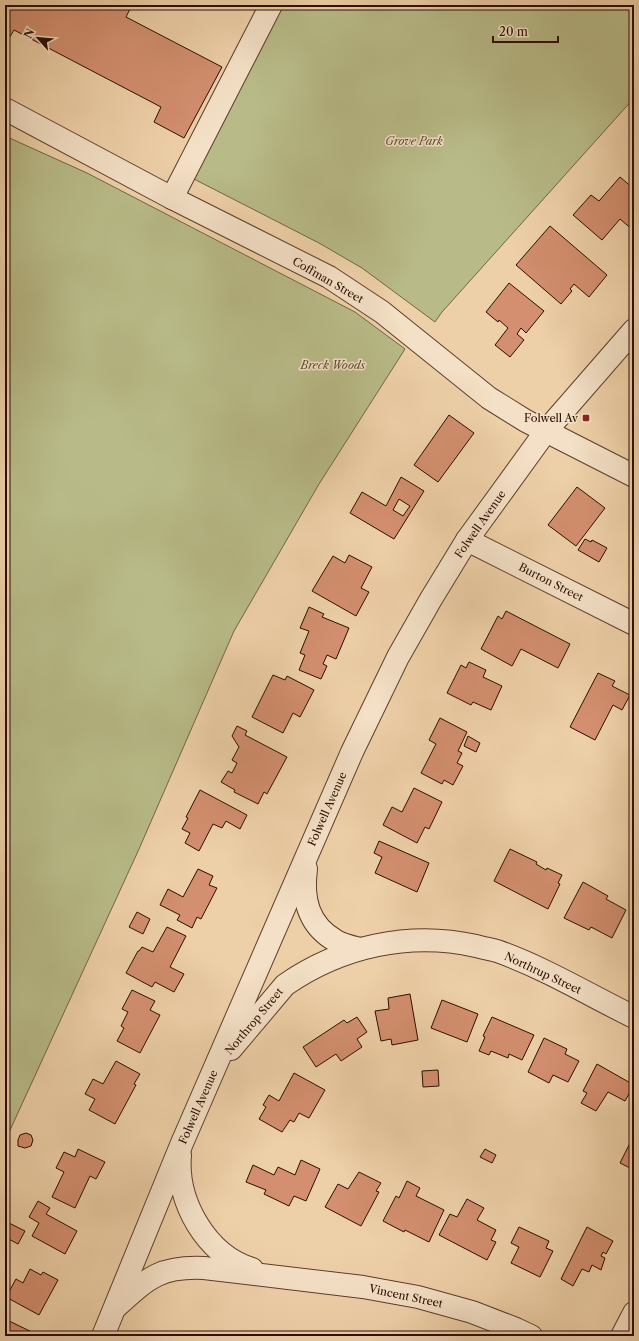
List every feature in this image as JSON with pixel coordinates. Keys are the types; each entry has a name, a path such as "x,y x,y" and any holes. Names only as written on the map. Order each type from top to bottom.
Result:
{"street":[{"path":"172,198 271,5"},
{"name":"Coffman Street","path":"5,109 172,198 329,277 382,312 489,398 526,421 634,476"},
{"name":"Folwell Avenue","path":"103,1336 182,1143 352,752 398,657 467,540 546,431 634,330"},
{"name":"Burton Street","path":"467,540 634,624"},
{"path":"309,851 304,885 307,906 314,920 324,932 337,942 360,949"},
{"name":"Northrup Street","path":"360,949 385,943 417,940 457,942 496,951 533,966 634,1018"},
{"name":"Northrop Street","path":"216,1066 285,985 325,962 360,949"},
{"name":"Vincent Street","path":"182,1143 180,1166 181,1182 187,1205 198,1226 213,1245 232,1260 246,1268 276,1277"},
{"name":"Vincent Street","path":"114,1309 150,1278 172,1269 188,1267 204,1268 363,1287 418,1297 472,1312 531,1336"},
{"path":"622,1336 634,1313"}],"green space":[{"name":"Grove Park","path":"279,5 634,5 634,98 442,312 435,322 362,268 319,243 190,177"},
{"name":"Breck Woods","path":"5,136 87,173 355,312 405,349 319,484 234,631 139,849 5,1141"}],"building":[{"path":"5,5 132,5 126,17 222,67 184,138 154,122 161,107 14,30 5,45"},
{"path":"620,177 634,189 634,231 620,219 602,240 573,215 591,195 599,201"},
{"path":"550,226 607,275 589,297 574,284 570,289 572,291 561,304 516,265"},
{"path":"509,283 544,311 526,333 521,328 517,334 524,340 510,357 495,345 508,328 486,312"},
{"path":"449,415 474,433 438,482 414,465"},
{"path":"401,477 424,491 394,539 350,513 362,492 386,506","holes":["399,499 410,506 403,516 393,510"]},
{"path":"577,487 605,508 576,546 548,525"},
{"path":"585,539 591,542 592,540 607,548 599,562 578,550"},
{"path":"349,555 372,567 361,588 369,592 356,616 312,591 333,556 345,563"},
{"path":"309,607 324,614 322,617 349,628 336,659 327,655 323,664 327,666 321,679 299,670 305,655 300,653 309,631 300,628"},
{"path":"506,611 570,644 558,668 521,649 512,666 481,649 498,616 502,619"},
{"path":"469,662 486,670 483,677 502,686 491,710 473,702 471,705 447,693 461,665 466,668"},
{"path":"598,673 615,681 612,686 630,695 622,710 613,705 595,740 570,727"},
{"path":"273,675 285,680 287,676 314,690 300,717 293,713 283,733 252,717"},
{"path":"440,718 467,732 458,751 462,753 457,763 463,766 453,785 444,780 442,784 421,773 436,744 429,740"},
{"path":"237,726 247,731 245,735 287,757 267,794 264,792 258,804 234,792 235,790 221,782 228,771 232,773 237,763 232,760 239,747 232,736"},
{"path":"468,736 480,743 476,752 464,746"},
{"path":"414,788 442,802 429,829 425,827 417,843 383,825 392,807 402,812"},
{"path":"200,790 247,815 240,829 226,821 222,828 213,824 199,851 185,843 190,833 182,829 188,818 186,817"},
{"path":"379,841 429,863 417,892 375,873 382,857 374,853"},
{"path":"510,849 537,862 536,864 546,870 547,868 562,875 558,883 560,884 548,909 494,881"},
{"path":"198,869 213,876 209,885 217,888 201,919 197,917 192,928 177,920 180,915 160,905 168,889 183,897"},
{"path":"583,882 608,896 606,899 626,910 612,938 591,927 589,930 564,918"},
{"path":"137,912 150,919 143,934 129,927"},
{"path":"167,927 186,936 170,967 184,974 174,992 155,982 152,987 126,973 138,951 142,947 153,952"},
{"path":"132,990 155,1001 150,1010 160,1015 140,1053 117,1041 124,1028 121,1026 128,1012 122,1009"},
{"path":"410,994 418,1040 392,1045 391,1039 381,1041 375,1011 389,1009 388,998"},
{"path":"442,1000 478,1014 467,1042 431,1028"},
{"path":"357,1017 367,1032 357,1039 362,1047 341,1061 336,1054 316,1067 303,1047 344,1020 347,1023"},
{"path":"492,1017 534,1035 522,1060 509,1054 508,1058 491,1051 489,1055 479,1051 485,1037 483,1036"},
{"path":"544,1038 567,1049 565,1054 579,1061 568,1082 553,1075 549,1083 528,1072"},
{"path":"116,1061 140,1074 134,1084 136,1085 115,1124 89,1110 95,1099 85,1094 93,1079 103,1084"},
{"path":"597,1064 634,1085 625,1101 608,1092 596,1111 581,1103 587,1093 583,1091"},
{"path":"438,1070 439,1086 423,1087 422,1071"},
{"path":"294,1073 325,1090 309,1118 299,1113 294,1122 290,1120 282,1132 259,1119 266,1107 263,1105 269,1095 279,1101"},
{"path":"26,1133 31,1135 33,1140 31,1146 25,1148 18,1146 20,1135"},
{"path":"634,1135 634,1170 620,1163"},
{"path":"78,1149 105,1162 96,1179 90,1176 75,1208 52,1197 64,1172 56,1168 64,1152 75,1157"},
{"path":"485,1149 496,1155 492,1163 480,1157"},
{"path":"301,1160 320,1169 306,1201 294,1196 289,1206 264,1194 266,1190 246,1182 253,1165 274,1175 278,1167 295,1175"},
{"path":"359,1172 381,1183 376,1191 379,1192 361,1226 325,1207 338,1184 348,1189"},
{"path":"407,1181 420,1188 416,1196 444,1210 429,1242 405,1230 404,1232 383,1221 396,1196 399,1198"},
{"path":"467,1199 484,1208 477,1220 496,1230 491,1240 496,1242 487,1260 439,1235 450,1214 457,1217"},
{"path":"38,1201 50,1208 46,1214 77,1231 65,1254 32,1236 39,1223 29,1217"},
{"path":"5,1221 25,1231 18,1244 5,1237"},
{"path":"519,1227 549,1241 546,1248 553,1251 540,1277 511,1263 519,1247 511,1243"},
{"path":"587,1227 613,1241 606,1254 603,1252 601,1256 605,1258 601,1270 592,1265 589,1272 582,1269 573,1286 561,1279"},
{"path":"30,1269 41,1275 43,1272 58,1280 39,1315 6,1297 16,1279 23,1283"},
{"path":"7,1320 36,1334 35,1336 5,1336 5,1325"}],"place":[{"name":"Folwell Av","path":"586,418"}]}
